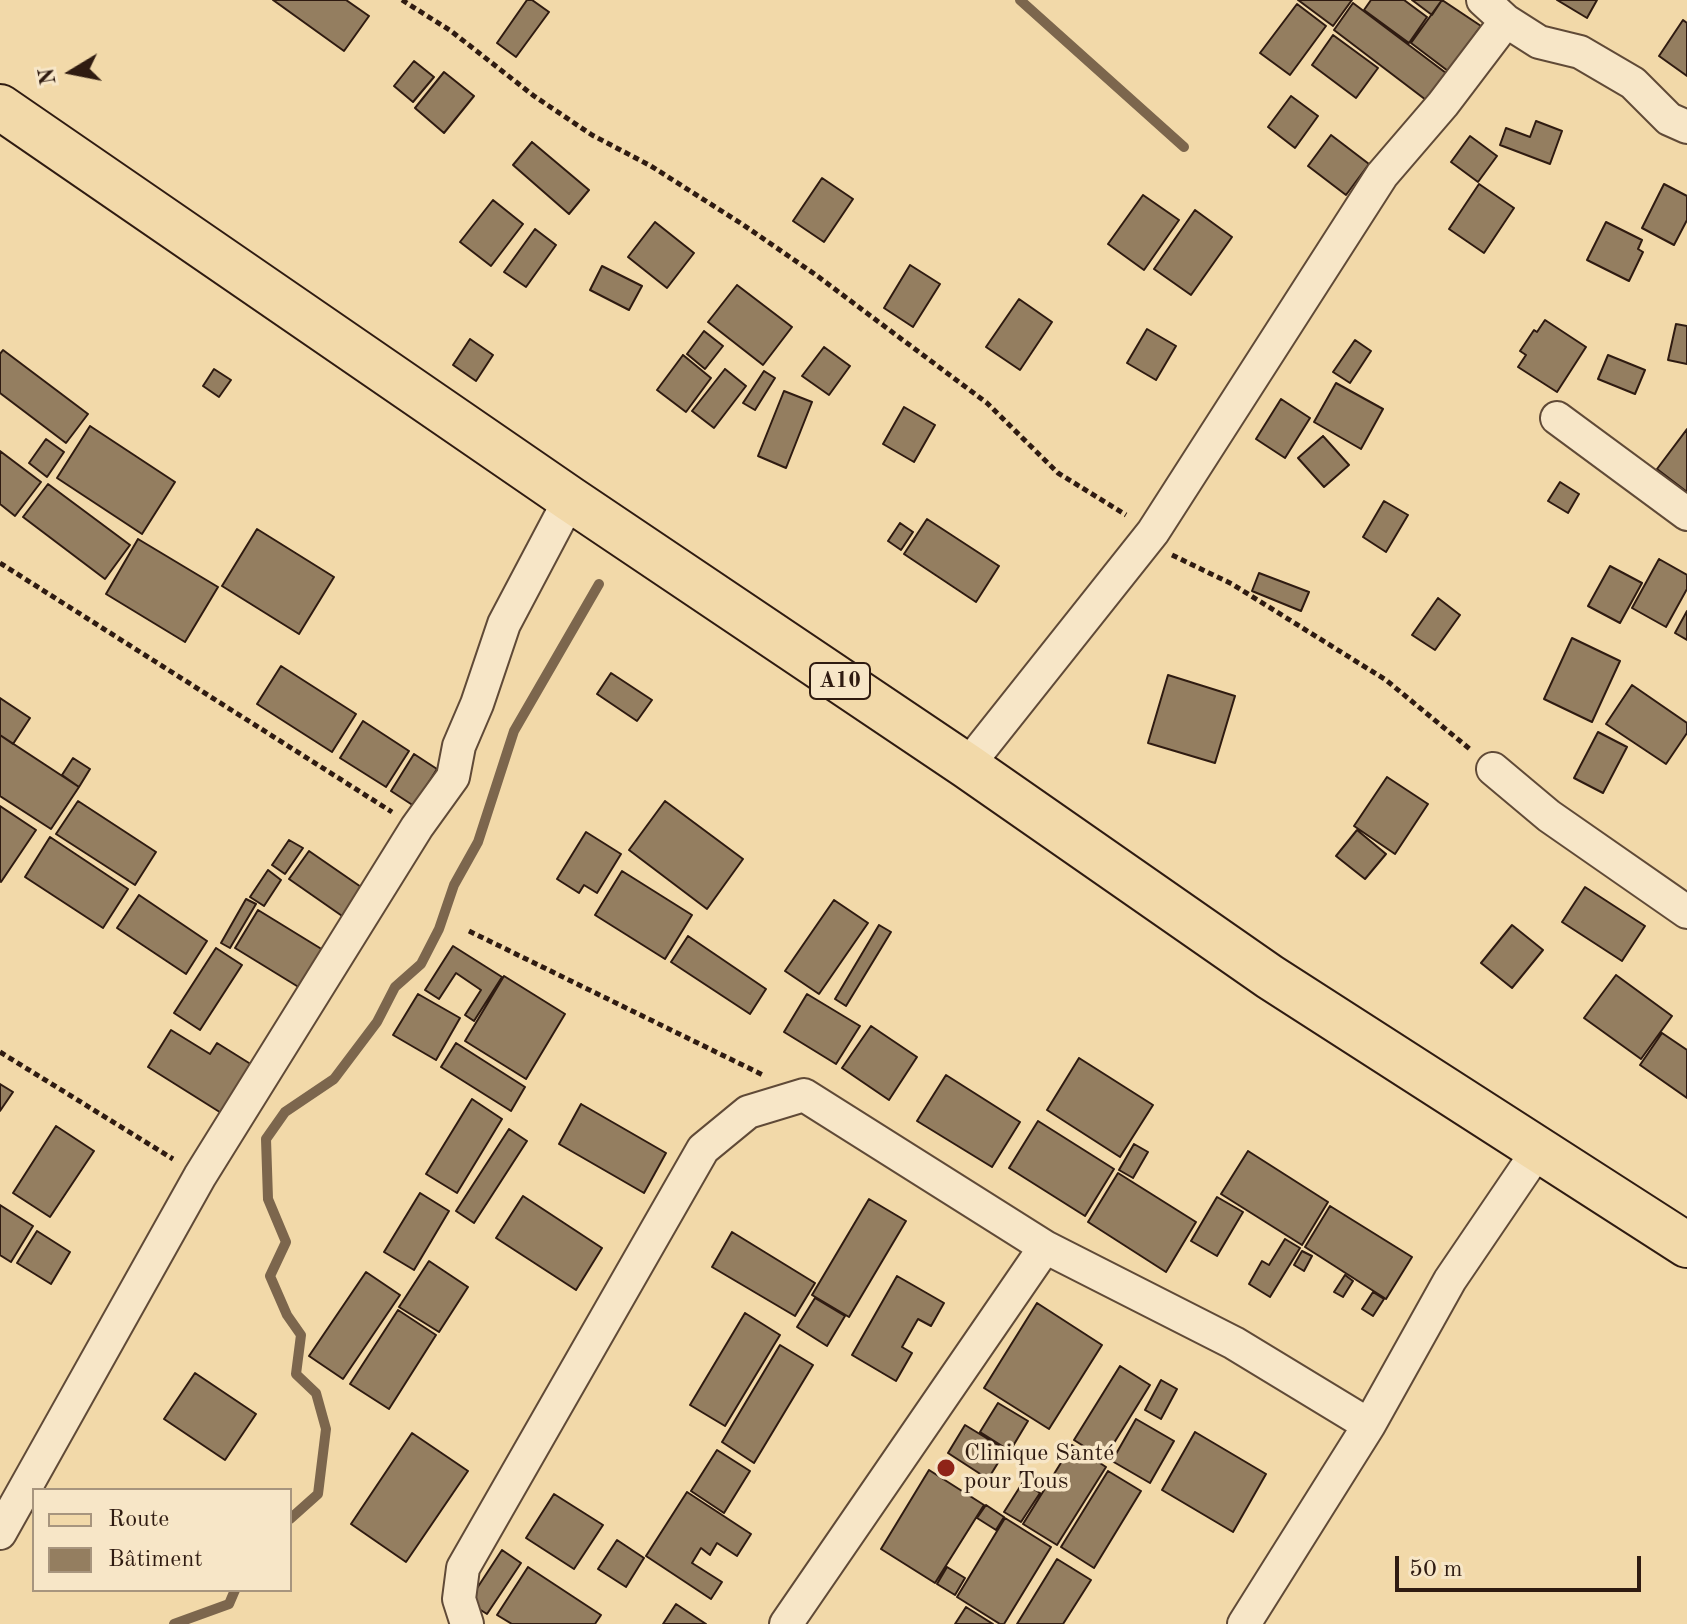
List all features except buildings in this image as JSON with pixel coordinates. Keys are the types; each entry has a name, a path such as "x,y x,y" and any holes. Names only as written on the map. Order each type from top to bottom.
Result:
{"main road":[{"name":"A10","path":"0,107 570,499 967,766 1270,977 1687,1245"}],"street":[{"path":"967,766 1153,532 1382,175 1443,104 1496,8 1539,42 1580,52 1633,83 1669,119 1687,127"},
{"path":"1557,418 1687,514"},
{"path":"4,1514 200,1176 417,827 453,777 459,746 504,624 570,499"},
{"path":"1493,769 1549,816 1687,912"},
{"path":"467,1624 459,1599 463,1568 703,1149 748,1112 804,1095 1045,1247 1234,1343 1341,1405 1369,1425"},
{"path":"1244,1624 1369,1425 1450,1280 1539,1149"},
{"path":"786,1624 1045,1247"}],"path":[{"path":"402,0 451,31 534,96 592,135 651,166 816,275 987,403 1058,473 1153,532 1167,552 1232,584 1386,680 1493,769"},
{"path":"0,563 417,827"},
{"path":"469,931 804,1095"},
{"path":"0,1052 200,1176"}],"waterway":[{"path":"1020,0 1184,147"},
{"path":"292,1517 318,1494 326,1429 316,1393 296,1374 301,1335 287,1315 270,1276 286,1242 268,1199 266,1139 285,1112 334,1079 377,1022 395,987 421,964 439,929 454,885 478,842 514,731 599,584"},
{"path":"174,1624 229,1604 234,1592"}],"place":[{"name":"Clinique Santé pour Tous","path":"946,1468"}]}
